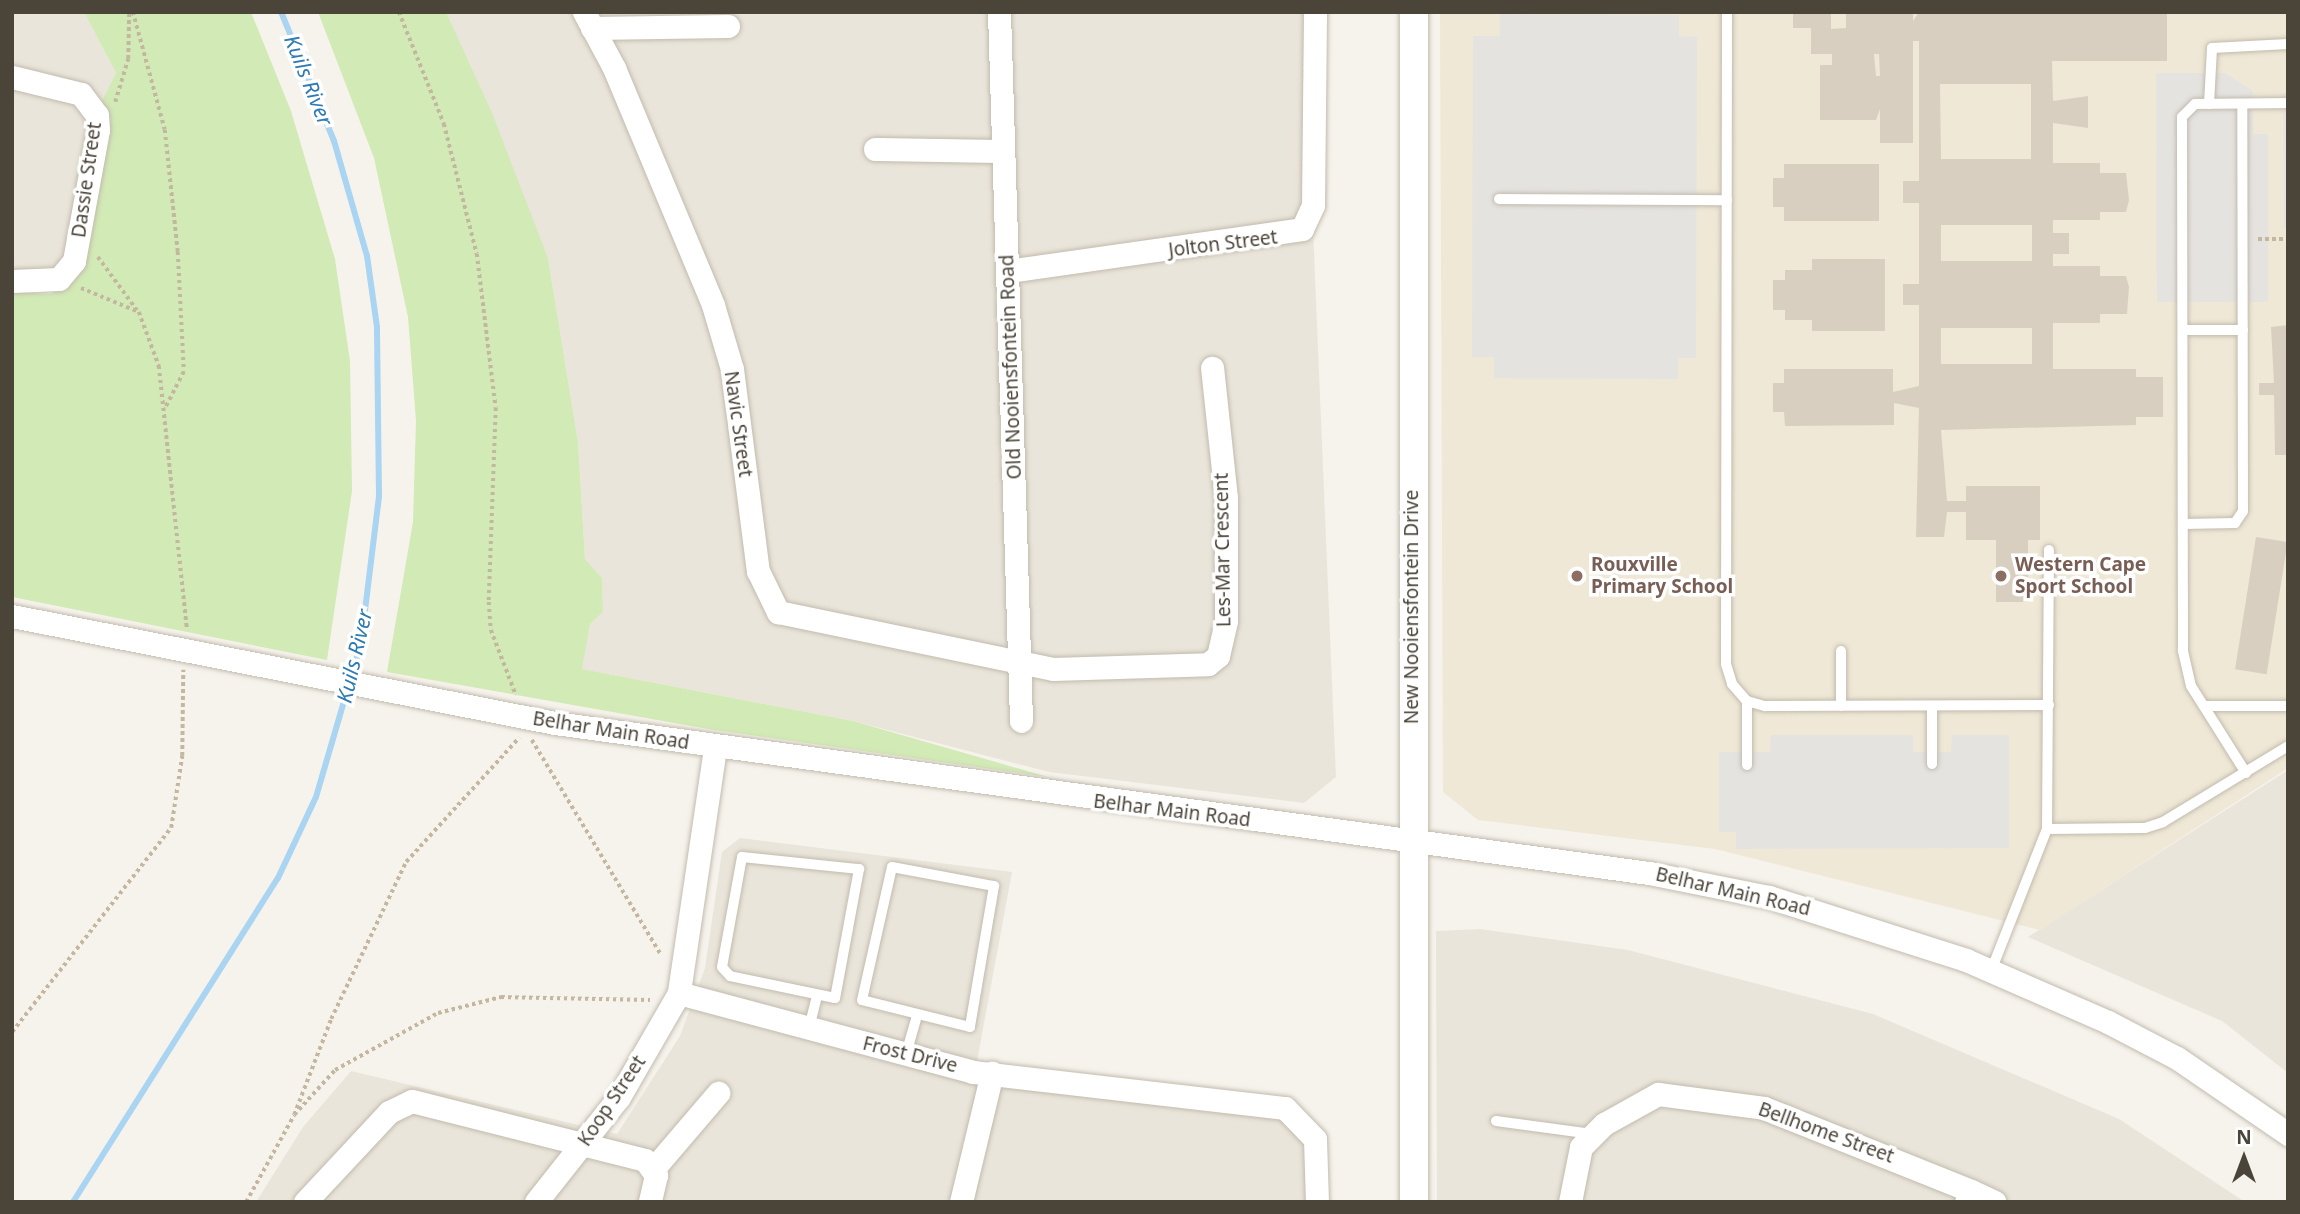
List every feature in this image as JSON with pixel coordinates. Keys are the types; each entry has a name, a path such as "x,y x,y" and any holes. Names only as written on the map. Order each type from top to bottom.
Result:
{"street":[{"name":"Old Nooiensfontein Road","path":"999,12 1021,721"},
{"name":"Jolton Street","path":"1008,271 1302,229 1313,205 1315,12"},
{"name":"New Nooiensfontein Drive","path":"1414,12 1410,842 1414,1202"},
{"path":"588,20 728,26"},
{"name":"Navic Street","path":"588,20 614,68 724,341 766,597 778,612 796,618 1021,664"},
{"name":"Dassie Street","path":"12,77 81,94 97,115 98,130 74,261 51,281"},
{"path":"875,149 1002,151"},
{"path":"12,281 51,281"},
{"name":"Les-Mar Crescent","path":"1021,664 1095,671 1190,668 1218,656 1226,621 1226,498 1212,368"},
{"name":"Belhar Main Road","path":"12,616 458,705 715,748 1649,873 1769,897 1991,971 2177,1058 2288,1134"},
{"path":"678,992 715,748"},
{"name":"Frost Drive","path":"678,992 906,1055 992,1073 1285,1108 1302,1119 1315,1139 1317,1202"},
{"name":"Koop Street","path":"536,1202 585,1143 678,992"},
{"path":"961,1202 992,1073"},
{"path":"650,1202 654,1168 718,1093"},
{"name":"Bellhome Street","path":"1570,1202 1575,1165 1592,1135 1643,1098 1681,1094 1764,1108 1968,1196 1995,1202"},
{"path":"305,1202 403,1102 585,1143 654,1168"}],"lane":[{"path":"1727,12 1727,664 1732,684 1748,701 1748,765"},
{"path":"2208,104 2212,48 2288,44"},
{"path":"2246,773 2203,706 2185,664 2182,117 2190,105 2288,103"},
{"path":"2183,524 2230,524 2242,516 2242,104"},
{"path":"1499,199 1727,200"},
{"path":"2183,330 2243,330"},
{"path":"1991,971 2047,829 2049,550"},
{"path":"1841,651 1841,706"},
{"path":"1748,701 1841,706 2049,705"},
{"path":"1933,706 1933,765"},
{"path":"2203,706 2288,706"},
{"path":"2047,829 2145,828 2246,773 2288,746"},
{"path":"742,857 859,869 837,995 817,997 730,976 722,967 742,857"},
{"path":"888,869 990,882 995,889 972,1024 916,1016 862,1000 888,869"},
{"path":"808,1029 817,997"},
{"path":"906,1055 916,1016"},
{"path":"1496,1121 1592,1135"}],"path":[{"path":"98,130 121,85 131,12"},
{"path":"131,12 166,130 178,253 184,372 165,410"},
{"path":"399,12 444,124 477,254 496,408 489,602 491,630 518,700"},
{"path":"12,1032 171,828 186,652 188,610 159,366 139,313 80,228"},
{"path":"2242,239 2288,239"},
{"path":"51,281 139,313"},
{"path":"246,1202 294,1115 331,1019 406,862 525,733 643,918 678,992 557,995 467,1002 353,1057 294,1115"}],"shaded area":[{"path":"12,12 84,12 116,73 97,115 68,272 12,281"},
{"path":"446,12 1313,12 1312,205 1336,777 1304,803 1049,772 853,721 581,669 590,624 603,612 602,578 585,559 578,442 548,258"},
{"name":"Western Cape Sport School","path":"1440,12 2288,12 2288,768 2040,930 1715,849 1478,820 1443,792"},
{"path":"1500,14 1679,15 1679,36 1697,37 1696,358 1678,358 1678,379 1494,378 1494,357 1472,357 1473,36 1500,36"},
{"path":"2156,73 2225,73 2253,91 2253,134 2268,134 2268,302 2157,302"},
{"path":"2283,93 2288,93 2288,228 2284,228"},
{"path":"1771,735 1913,735 1913,752 1951,752 1952,735 2009,735 2009,848 1736,849 1736,832 1719,832 1719,752 1770,752"},
{"path":"2288,770 2288,1073 2222,1021 2028,937"},
{"path":"740,838 1012,872 976,1067 1296,1111 1319,1202 256,1202 303,1127 351,1071 617,1134 680,1036 705,968 722,852"},
{"path":"1480,929 1628,950 1873,1014 2119,1119 2245,1202 1437,1202 1436,931"}],"green space":[{"path":"84,12 251,12 291,111 335,259 350,361 352,491 327,660 12,597 12,292 51,294 82,270 109,135 102,101 116,73"},
{"path":"318,12 446,12 492,113 548,258 578,442 585,559 602,578 603,612 590,624 582,669 853,721 1048,777 714,730 387,672 413,522 416,421 408,317 374,158"}],"building":[{"path":"1831,12 1831,29 1846,28 1846,12 1913,12 1913,21 1919,12 2167,14 2167,61 2052,61 2053,101 2088,96 2088,128 2053,123 2053,163 2100,163 2100,173 2126,173 2129,200 2126,212 2100,212 2100,220 2053,220 2053,233 2069,233 2069,254 2053,254 2053,266 2100,266 2100,276 2126,276 2129,287 2127,314 2100,314 2100,323 2053,323 2053,369 2136,369 2136,377 2163,377 2163,417 2136,417 2136,425 1941,430 1947,501 1966,501 1966,486 2040,486 2040,540 2028,540 2028,602 1996,602 1996,540 1966,540 1966,512 1947,512 1944,537 1916,537 1919,408 1894,403 1894,425 1785,426 1784,412 1773,412 1773,383 1784,383 1784,369 1893,369 1893,392 1919,386 1919,305 1903,305 1903,284 1919,284 1919,203 1903,203 1903,181 1919,181 1919,41 1913,41 1913,143 1880,143 1880,109 1876,120 1820,120 1820,65 1832,65 1832,54 1811,54 1811,28 1793,28 1793,14","holes":["1874,54 1879,54 1880,76 1876,76","1940,84 2031,84 2031,159 1941,159","1941,225 2032,225 2032,261 1941,261","1941,328 2032,328 2032,364 1941,364"]},
{"path":"1784,164 1879,164 1879,221 1784,221 1784,207 1773,207 1773,178 1784,178"},
{"path":"1812,259 1885,259 1885,331 1812,331 1812,320 1785,320 1785,310 1773,310 1773,280 1785,280 1785,270 1812,270"},
{"path":"2288,325 2288,455 2275,455 2274,395 2259,395 2259,383 2274,383 2271,327"},
{"path":"2256,537 2288,542 2267,674 2235,669"}],"waterway":[{"name":"Kuils River","path":"73,1202 278,878 316,797 361,643 379,496 377,327 367,256 334,141 281,12"}],"place":[{"name":"Rouxville Primary School","path":"1577,576"},
{"name":"Western Cape Sport School","path":"2001,576"}]}
